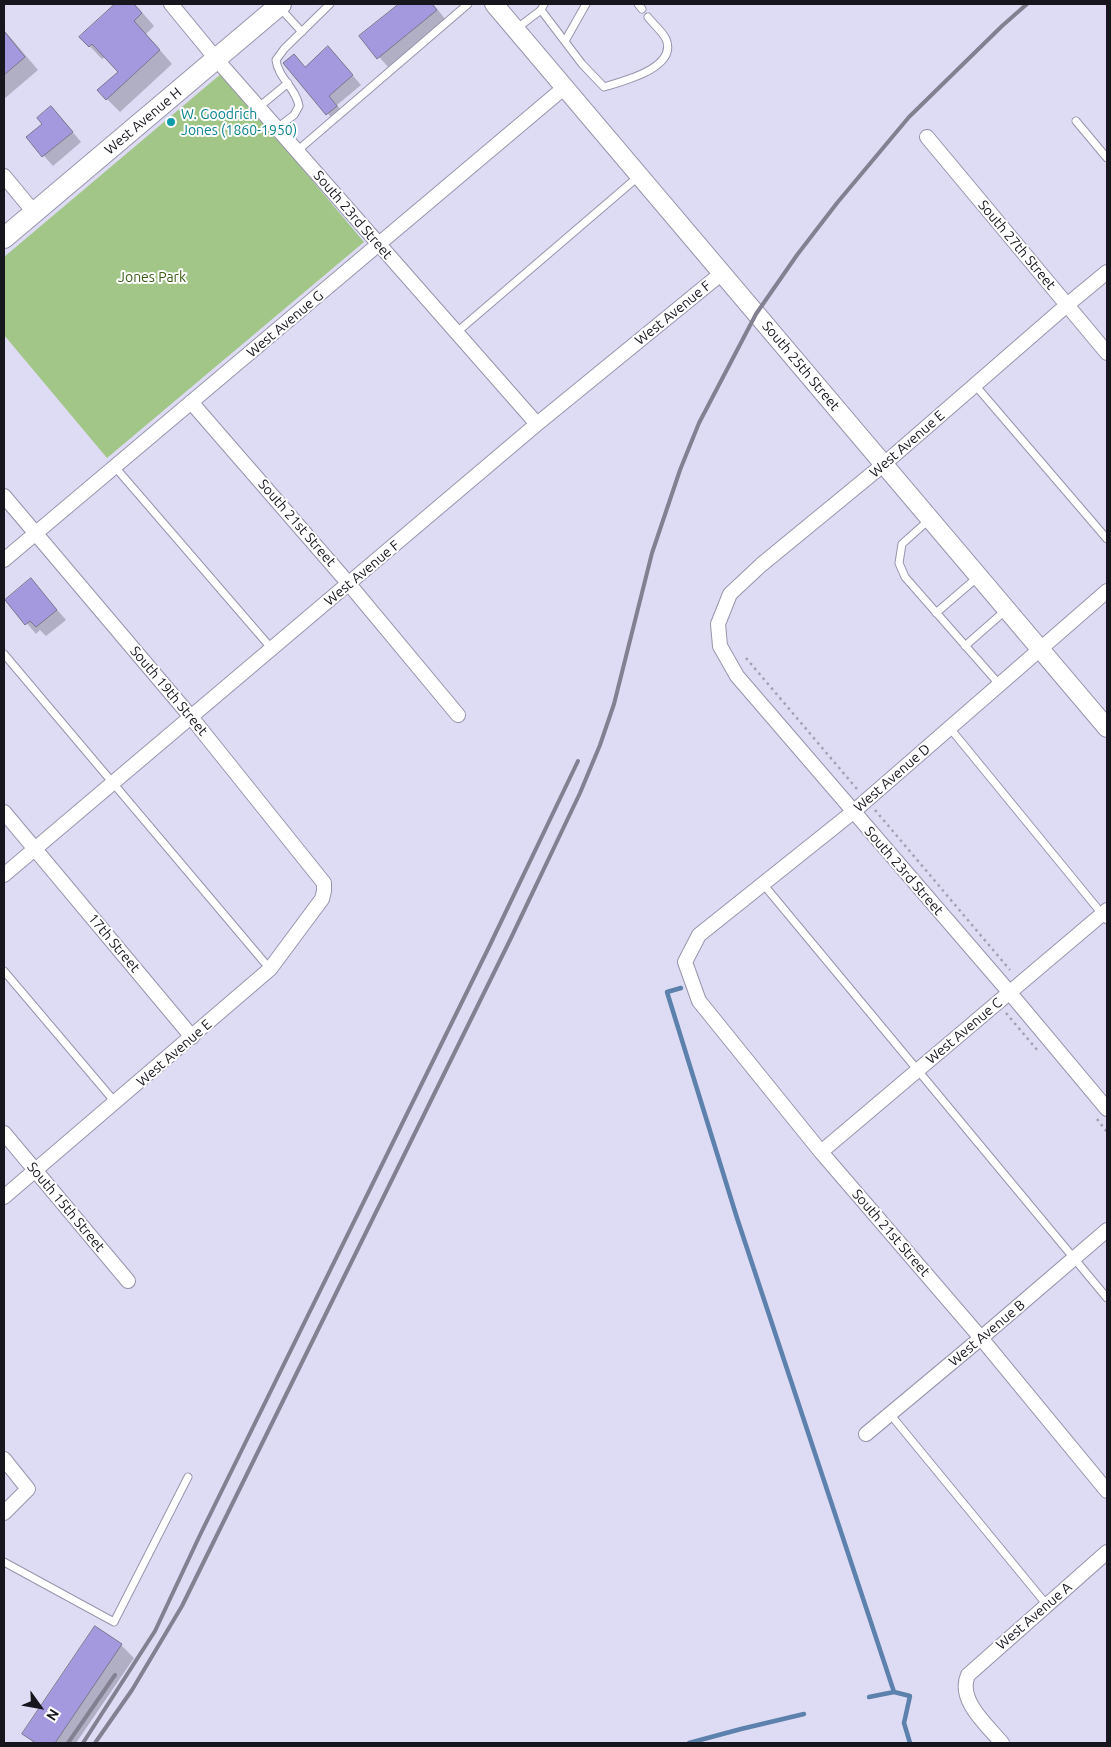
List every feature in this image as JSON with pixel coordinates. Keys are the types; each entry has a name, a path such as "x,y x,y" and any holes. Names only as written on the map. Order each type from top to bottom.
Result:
{"main road":[{"name":"West Avenue H","path":"4,238 33,211 217,60 280,5"}],"street":[{"name":"South 23rd Street","path":"171,4 217,60 537,424"},
{"name":"South 25th Street","path":"494,4 1107,728"},
{"name":"West Avenue G","path":"4,560 565,87"},
{"name":"South 27th Street","path":"927,137 1107,353"},
{"path":"4,176 33,211"},
{"name":"West Avenue E","path":"718,624 730,594 761,564 884,464 1107,272"},
{"name":"West Avenue F","path":"4,875 537,424 722,273"},
{"name":"South 21st Street","path":"192,402 458,714"},
{"name":"South 19th Street","path":"4,496 192,717 324,883 324,891"},
{"name":"West Avenue D","path":"687,968 685,962 699,935 853,812 1107,591"},
{"name":"South 23rd Street","path":"718,624 720,646 737,676 1010,993 1107,1109"},
{"name":"17th Street","path":"4,812 192,1037"},
{"name":"West Avenue E","path":"4,1197 270,969 322,899 324,891"},
{"name":"West Avenue C","path":"821,1152 1106,915"},
{"name":"South 21st Street","path":"687,968 700,1002 821,1152 981,1338 1107,1490"},
{"name":"South 15th Street","path":"4,1133 128,1281"},
{"name":"West Avenue B","path":"866,1434 1107,1230"},
{"path":"4,1459 28,1489 4,1513"},
{"name":"West Avenue A","path":"1002,1743 969,1703 964,1683 968,1675 1107,1552"}],"lane":[{"path":"277,128 294,115 300,106 298,97 277,69 276,60 284,49 330,4"},
{"path":"297,151 466,4"},
{"path":"565,42 586,4"},
{"path":"280,5 302,32"},
{"path":"516,29 542,7 582,64 604,87 655,68 664,57 667,48 666,39 648,17"},
{"path":"259,107 288,83"},
{"path":"1076,121 1107,158"},
{"path":"456,332 640,175"},
{"path":"975,385 1107,539"},
{"path":"115,467 272,649"},
{"path":"930,519 902,544 899,563 906,577 999,684"},
{"path":"936,613 979,576"},
{"path":"965,646 1007,609"},
{"path":"4,654 270,969"},
{"path":"949,727 1106,915"},
{"path":"763,884 1107,1298"},
{"path":"4,971 115,1102"},
{"path":"890,1414 1047,1605"},
{"path":"4,1562 114,1622 188,1477"}],"path":[{"path":"746,658 858,790"},
{"path":"873,808 1016,976"}],"green space":[{"name":"Jones Park","path":"222,73 364,242 107,458 4,335 4,257"}],"building":[{"path":"115,4 134,4 142,13 134,21 160,50 106,100 97,90 118,72 92,44 89,47 79,37"},
{"path":"399,4 432,4 437,10 377,59 359,36"},
{"path":"4,31 25,57 4,75"},
{"path":"328,46 353,75 329,96 337,106 326,115 283,63 294,54 305,67"},
{"path":"51,106 73,132 42,157 26,137 42,124 37,118"},
{"path":"31,578 57,610 36,627 30,621 25,625 5,600"},
{"path":"95,1626 122,1644 55,1743 36,1743 22,1734"}],"waterway":[{"path":"681,988 667,992 737,1218 894,1692"},
{"path":"869,1697 894,1692 910,1696 904,1723 910,1743"},
{"path":"689,1743 804,1714"}],"railway":[{"path":"95,1743 132,1690 182,1606 511,938 580,793 600,745 614,704 652,553 680,470 699,423 756,314 797,255 837,203 909,117 1027,4"},
{"path":"83,1743 155,1631 200,1535 488,949 578,761"},
{"path":"68,1743 115,1675"}],"place":[{"name":"W. Goodrich Jones (1860-1950)","path":"171,122"}]}
